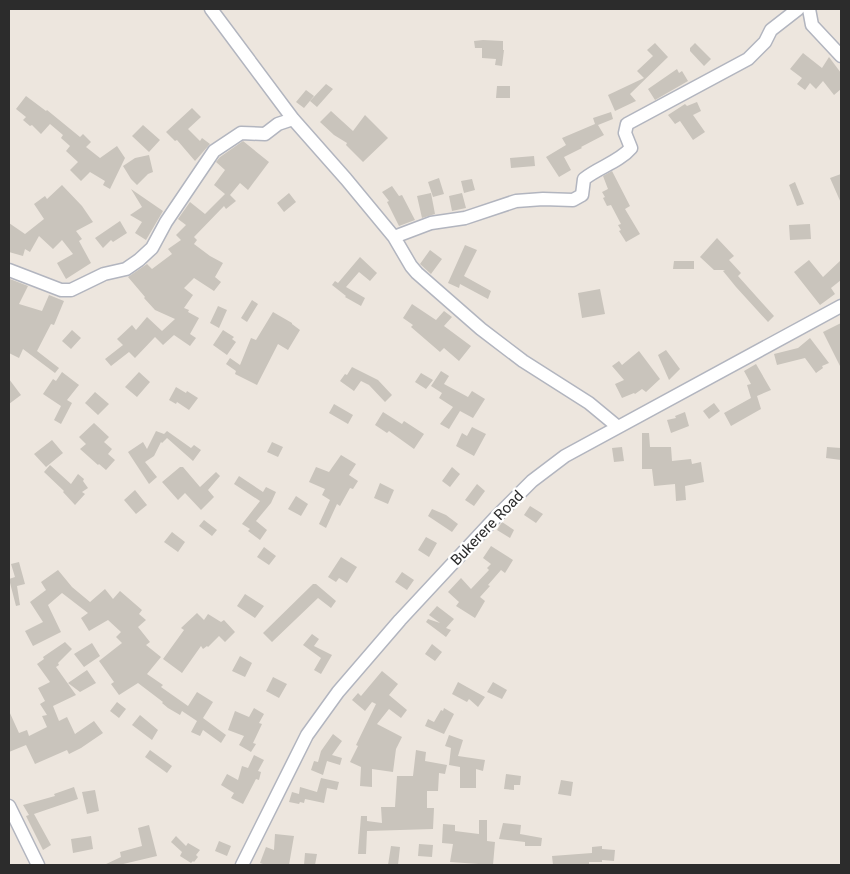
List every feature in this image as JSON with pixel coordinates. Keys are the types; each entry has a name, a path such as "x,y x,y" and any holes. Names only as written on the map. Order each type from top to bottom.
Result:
{"street":[{"path":"211,9 293,119 394,237 417,273 481,329 523,361 589,403 618,427"},
{"path":"394,237 431,223 466,218 516,201 574,200 582,195 584,178 626,154 631,148 625,133 627,124 748,60 765,42 771,30 798,9"},
{"path":"809,9 812,26 841,56"},
{"path":"9,270 61,290 71,290 104,274 126,268 140,260 152,248 166,222 214,150 241,134 265,134 278,124 293,119"},
{"name":"Bukerere Road","path":"242,865 307,735 338,692 387,634 532,481 565,456 840,309"},
{"path":"9,806 38,865"}],"building":[{"path":"474,41 503,41 502,66 495,65 496,59 482,58 482,48 475,48"},
{"path":"655,43 668,57 630,94 636,101 615,111 608,95 644,78 637,71 653,56 647,50"},
{"path":"695,43 711,59 704,66 690,51 690,48"},
{"path":"803,53 822,68 829,57 841,73 841,89 834,95 823,81 816,89 810,83 805,90 797,84 802,78 790,69"},
{"path":"677,69 679,73 682,71 688,81 655,100 648,89"},
{"path":"326,84 333,89 317,107 310,101"},
{"path":"497,86 510,86 510,98 496,98"},
{"path":"306,90 314,96 304,108 296,102"},
{"path":"26,96 47,110 80,137 83,134 91,142 86,147 100,158 117,146 125,158 110,189 103,185 105,181 90,172 81,181 70,170 78,162 66,151 70,146 61,138 63,135 50,124 41,134 32,125 30,126 23,120 26,117 16,109"},
{"path":"697,102 701,111 693,115 705,132 693,140 680,121 675,124 668,115 685,104 687,106"},
{"path":"192,108 201,117 188,129 200,141 202,138 210,144 195,161 177,140 175,141 166,132"},
{"path":"331,111 353,131 365,115 388,138 363,162 346,145 347,143 334,135 320,122"},
{"path":"611,112 613,119 598,125 604,135 564,157 571,170 559,177 546,157 566,145 562,138 595,124 593,118"},
{"path":"143,125 160,140 149,152 132,136"},
{"path":"243,141 269,162 248,190 240,183 230,195 236,201 226,209 224,206 194,237 197,240 194,244 223,263 215,277 221,282 214,291 194,278 184,288 193,295 184,308 199,318 190,334 196,338 190,346 174,335 163,345 155,337 135,358 129,352 111,366 105,359 123,345 117,339 132,325 136,330 147,317 162,331 175,319 155,310 128,277 147,264 152,269 172,254 168,249 181,240 176,235 186,225 178,219 190,202 205,214 225,194 214,185 225,170 216,162"},
{"path":"149,155 153,172 148,174 137,185 123,166 135,158"},
{"path":"534,156 535,166 511,168 510,158"},
{"path":"612,171 630,206 625,209 640,234 626,242 619,231 621,230 618,225 621,224 611,205 607,206 603,198 605,197 602,192 608,189 603,176"},
{"path":"841,174 841,203 830,178"},
{"path":"439,178 444,194 433,197 428,182"},
{"path":"472,179 475,190 464,193 461,181"},
{"path":"795,182 804,204 797,206 789,185"},
{"path":"62,185 82,206 93,222 76,231 82,239 79,241 91,263 66,279 57,263 73,254 62,240 53,249 39,236 30,252 25,249 23,256 9,252 9,223 25,234 44,219 34,204 45,196 47,199"},
{"path":"392,186 399,196 402,195 415,220 399,226 387,202 389,201 382,192"},
{"path":"131,189 163,211 146,240 135,233 142,222 130,215 142,207"},
{"path":"289,193 296,202 284,212 277,203"},
{"path":"431,193 435,214 422,218 417,196"},
{"path":"462,193 466,208 452,211 449,196"},
{"path":"120,221 127,233 113,242 111,240 103,248 95,238"},
{"path":"810,224 811,239 790,240 789,225"},
{"path":"717,238 734,256 729,260 741,273 738,276 774,316 768,322 736,287 723,271 725,270 714,270 700,257"},
{"path":"465,245 477,250 464,276 491,291 488,299 460,284 459,288 448,283"},
{"path":"430,250 442,259 431,274 420,264"},
{"path":"360,257 377,273 370,281 359,272 346,287 365,298 361,306 345,297 332,285 335,281 338,283"},
{"path":"809,260 823,277 841,260 841,280 831,288 835,294 820,305 794,272"},
{"path":"674,261 694,261 694,269 673,269"},
{"path":"10,279 28,286 19,304 42,311 49,295 64,301 54,325 51,324 37,351 59,368 55,373 23,349 19,358 9,353"},
{"path":"600,289 605,314 582,318 578,293"},
{"path":"252,300 258,304 247,322 241,318"},
{"path":"412,304 436,320 444,311 452,317 444,326 471,346 459,361 444,348 440,352 411,327 413,325 403,318"},
{"path":"218,306 227,310 219,328 210,323"},
{"path":"273,312 300,330 288,350 278,344 257,385 235,374 236,371 226,364 230,358 240,365 251,338 256,340"},
{"path":"841,323 841,368 823,332"},
{"path":"72,330 81,338 71,349 62,341"},
{"path":"223,330 234,337 232,339 236,342 227,355 213,345"},
{"path":"810,338 829,363 822,366 823,368 816,373 805,358 777,365 774,354 798,348"},
{"path":"666,350 680,369 669,380 658,355"},
{"path":"639,351 660,379 646,392 642,389 635,394 622,398 615,384 624,380 612,366 619,361 622,365"},
{"path":"756,364 771,390 757,396 761,409 731,426 724,413 751,398 747,385 751,384 744,371"},
{"path":"352,367 378,380 392,395 385,402 369,385 361,381 354,391 340,381"},
{"path":"441,371 449,376 444,384 468,397 472,391 485,399 473,418 460,411 449,429 440,424 453,407 439,398 442,393 431,386"},
{"path":"62,372 79,385 67,400 72,403 61,424 54,420 61,406 43,394 53,379 56,381"},
{"path":"139,372 150,382 137,397 125,387"},
{"path":"421,373 433,380 426,389 415,382"},
{"path":"9,379 21,395 9,404"},
{"path":"176,387 198,398 189,410 177,402 176,404 169,400"},
{"path":"95,392 109,404 98,415 85,403"},
{"path":"714,403 720,411 709,419 703,411"},
{"path":"334,404 353,415 348,424 329,413"},
{"path":"383,412 402,424 404,421 424,434 414,449 389,431 387,433 375,425"},
{"path":"685,412 689,426 671,433 667,420 676,418 675,416"},
{"path":"94,423 109,437 104,442 112,449 108,454 115,460 106,470 80,449 86,444 79,437"},
{"path":"472,427 486,434 474,456 456,446 462,433 467,436"},
{"path":"156,431 164,434 167,431 191,448 194,445 201,450 193,461 167,438 161,442 154,456 145,462 157,477 149,484 128,452 143,442 147,449"},
{"path":"642,433 649,433 650,447 671,447 672,461 691,459 692,464 701,462 704,482 685,486 686,500 676,501 675,484 654,486 652,469 642,469"},
{"path":"52,440 63,453 46,467 34,454"},
{"path":"272,442 283,447 278,457 267,452"},
{"path":"622,447 624,461 614,462 612,448"},
{"path":"827,447 841,448 841,460 826,458"},
{"path":"341,455 356,464 349,475 358,481 353,489 350,488 340,506 337,504 326,528 319,524 330,500 322,495 325,489 309,482 316,467 329,472"},
{"path":"50,465 71,484 78,474 84,479 83,481 88,488 82,492 85,494 75,505 64,491 44,472"},
{"path":"180,467 183,467 200,487 216,472 220,476 208,490 214,497 201,510 185,493 178,500 162,482"},
{"path":"452,467 460,474 450,487 442,481"},
{"path":"239,476 263,492 266,487 276,492 271,503 256,521 267,530 260,540 248,531 250,529 242,524 260,501 234,484"},
{"path":"380,483 394,490 388,504 374,498"},
{"path":"477,484 485,491 474,506 465,500"},
{"path":"135,490 147,505 136,514 124,500"},
{"path":"296,496 308,504 301,516 288,509"},
{"path":"530,506 543,514 536,523 524,515"},
{"path":"432,509 446,515 458,524 452,532 428,516"},
{"path":"204,520 217,530 212,536 199,526"},
{"path":"502,522 514,530 510,538 497,530"},
{"path":"172,532 185,542 178,552 164,542"},
{"path":"426,537 437,543 429,557 418,550"},
{"path":"491,546 513,560 505,573 501,570 480,597 485,601 475,618 456,606 459,602 448,592 461,578 471,589 489,570 487,568 491,564 483,558"},
{"path":"264,547 276,556 269,565 257,557"},
{"path":"341,557 357,567 347,583 339,578 336,582 328,577"},
{"path":"19,562 25,584 17,586 20,605 16,606 9,579 15,577 11,564"},
{"path":"58,570 72,587 90,602 105,589 113,599 120,591 142,610 139,614 146,620 138,627 150,642 146,645 161,657 147,674 163,685 161,687 188,706 197,692 213,702 203,718 226,735 221,743 203,730 200,736 191,732 197,721 182,711 180,715 168,708 138,683 119,695 111,684 114,682 99,661 122,643 116,637 121,632 108,620 89,631 81,618 88,613 62,593 48,605 61,632 33,646 25,631 43,622 30,602 46,590 41,582"},
{"path":"402,572 414,580 407,590 395,582"},
{"path":"313,584 316,584 336,601 331,608 318,598 272,642 263,633"},
{"path":"245,594 264,606 255,618 237,606"},
{"path":"437,606 454,619 446,628 451,630 446,637 426,622 428,619 440,623 429,615"},
{"path":"197,613 204,620 208,614 221,622 224,620 235,632 225,642 219,636 208,647 203,649 201,646 182,673 163,659 184,630 181,628"},
{"path":"312,634 319,639 314,646 332,655 321,674 314,670 321,658 303,645"},
{"path":"65,642 72,649 56,667 76,695 53,706 59,721 67,717 75,734 94,721 103,733 69,754 67,750 35,764 26,745 9,752 9,711 19,733 27,730 29,736 47,727 42,716 47,715 40,704 45,701 38,688 50,682 37,664 44,659 43,657"},
{"path":"92,643 100,656 84,667 74,654"},
{"path":"432,644 442,652 435,661 425,654"},
{"path":"240,656 252,663 245,677 232,671"},
{"path":"87,670 96,683 80,692 68,683"},
{"path":"382,671 398,684 389,695 407,710 401,718 389,709 377,724 402,737 396,749 393,772 372,769 372,787 360,786 361,767 350,762 376,704 372,702 365,711 352,700 358,693 361,696"},
{"path":"273,677 287,684 279,698 266,691"},
{"path":"458,682 485,697 478,707 469,699 467,702 452,694"},
{"path":"493,682 507,690 502,699 487,692"},
{"path":"117,702 126,709 119,718 110,711"},
{"path":"254,708 264,714 259,723 262,724 253,743 256,744 251,752 239,745 244,736 228,730 235,711 249,717"},
{"path":"444,708 454,714 444,734 425,726 428,719 434,722"},
{"path":"140,715 158,730 152,740 132,725"},
{"path":"333,734 342,741 332,755 342,758 340,765 327,761 323,775 311,770 314,761 318,762 321,751"},
{"path":"449,735 463,740 458,756 485,760 483,771 476,769 476,788 460,788 460,767 449,765 451,748 445,746"},
{"path":"150,750 172,766 167,773 145,757"},
{"path":"416,750 426,752 425,761 447,765 445,774 439,773 438,791 427,791 427,808 434,808 433,829 367,831 366,854 358,854 361,816 367,816 367,821 382,823 381,807 395,807 397,776 413,776"},
{"path":"254,755 264,760 258,771 261,772 259,780 256,779 243,804 231,798 234,793 221,785 227,774 238,780 242,766 248,768"},
{"path":"506,774 521,776 520,785 514,785 514,790 504,789"},
{"path":"321,778 339,782 337,790 327,788 324,803 305,799 304,803 300,802 299,804 289,802 292,792 299,794 300,787 317,792"},
{"path":"561,780 573,782 571,796 558,794"},
{"path":"74,787 78,799 34,814 51,845 43,850 26,816 29,815 23,805 55,796 54,794"},
{"path":"95,790 99,811 87,814 82,792"},
{"path":"479,820 487,820 487,841 495,842 493,865 450,862 453,844 442,843 443,824 455,825 455,831 479,834"},
{"path":"503,823 521,825 520,834 542,838 541,846 525,846 525,842 499,839"},
{"path":"149,825 157,856 119,865 104,865 121,857 120,852 142,846 138,828"},
{"path":"275,834 294,836 289,865 266,865 260,863 266,847 274,850"},
{"path":"91,836 93,849 73,853 71,839"},
{"path":"176,836 186,846 188,843 200,850 194,862 191,863 180,856 182,852 171,842"},
{"path":"219,841 231,846 227,856 215,851"},
{"path":"419,844 433,845 432,857 418,856"},
{"path":"391,846 400,847 398,865 388,865"},
{"path":"602,846 602,849 615,850 614,861 589,862 589,865 553,865 552,856 592,853 592,847"},
{"path":"305,853 317,854 315,865 304,865"}]}
